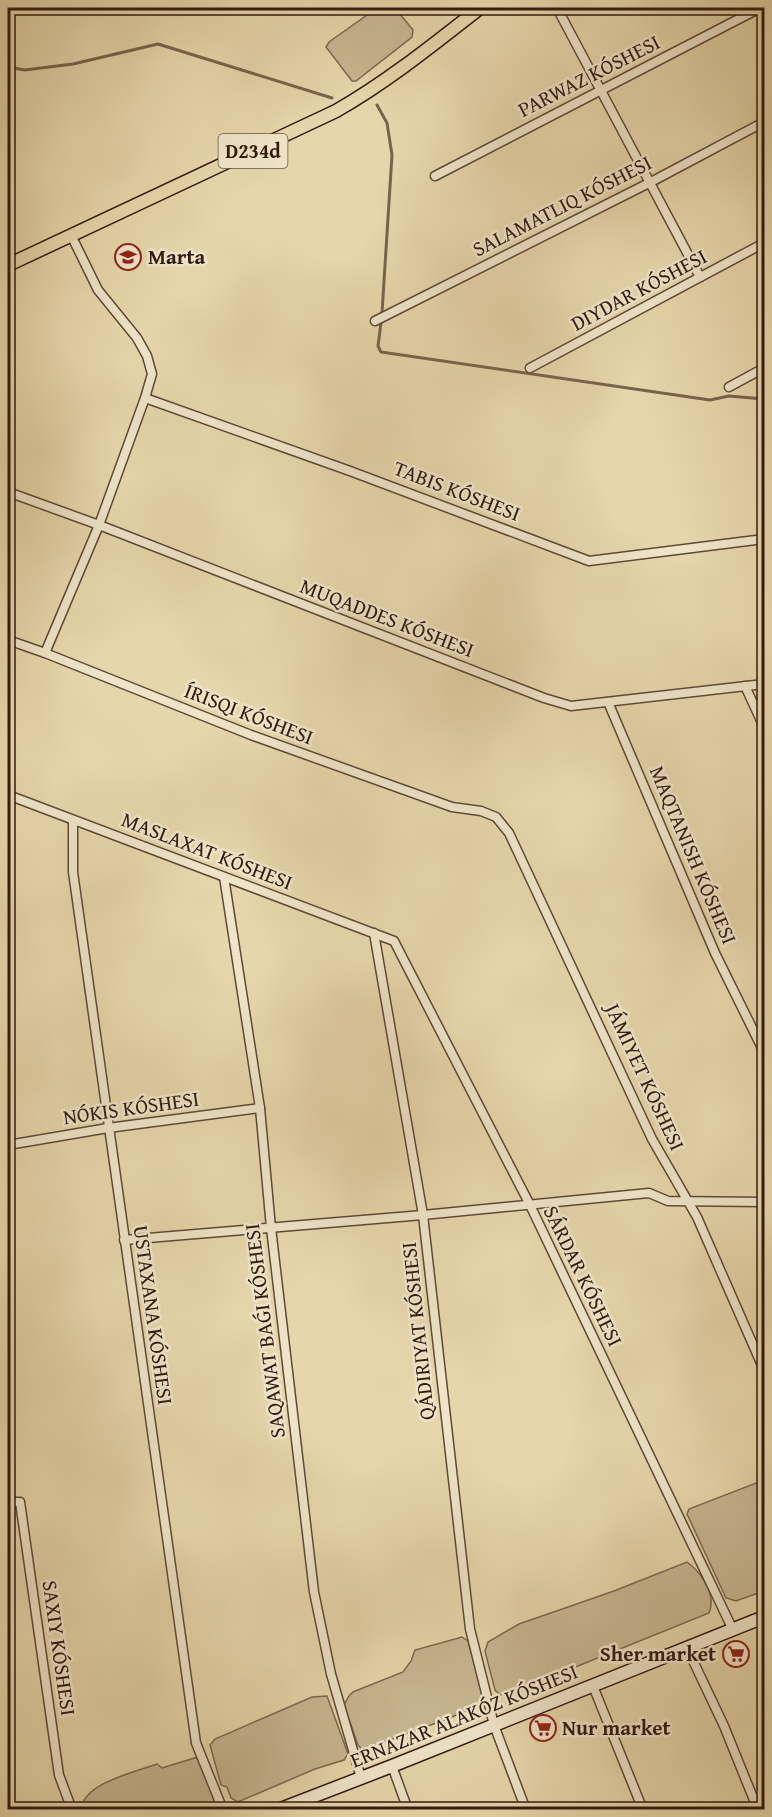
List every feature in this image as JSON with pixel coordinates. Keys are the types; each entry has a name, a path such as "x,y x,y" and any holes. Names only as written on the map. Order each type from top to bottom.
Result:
{"main road":[{"name":"D234d","path":"8,265 336,111 356,100 480,8"},
{"name":"ERNAZAR ALAKÓZ KÓSHESI","path":"278,1809 292,1807 765,1617"}],"street":[{"path":"556,8 700,277"},
{"name":"PARWAZ KÓSHESI","path":"435,177 760,8"},
{"path":"375,321 765,122"},
{"path":"8,640 45,653 99,525 152,374 147,356 137,338 98,290 71,235"},
{"name":"DIYDAR KÓSHESI","path":"530,368 765,243"},
{"path":"729,387 765,368"},
{"path":"145,398 350,471 589,561 765,539"},
{"name":"MUQADDES KÓSHESI","path":"8,492 99,525 544,698 571,706 765,684"},
{"name":"JÁMIYET KÓSHESI","path":"45,653 273,743 452,807 496,817 509,833 652,1139 697,1217 765,1370"},
{"path":"745,686 765,727"},
{"path":"608,702 715,953 765,1052"},
{"name":"MASLAXAT KÓSHESI","path":"8,795 394,941"},
{"name":"USTAXANA KÓSHESI","path":"73,820 73,872 196,1743 223,1809"},
{"path":"224,877 260,1108 271,1228 314,1592 331,1674 361,1778"},
{"name":"QÁDIRIYAT KÓSHESI","path":"374,933 423,1215 470,1629 494,1725 526,1809"},
{"name":"SÁRDAR KÓSHESI","path":"394,941 530,1205 733,1630"},
{"name":"NÓKIS KÓSHESI","path":"8,1145 108,1128 260,1108"},
{"path":"124,1240 650,1193 668,1201 765,1202"},
{"path":"8,1502 20,1502 58,1775 72,1809"},
{"path":"687,1648 724,1726 758,1809"},
{"path":"594,1686 643,1809"},
{"path":"392,1766 408,1809"}],"shaded area":[{"path":"377,8 395,8 413,30 412,37 356,81 352,81 326,47 329,42"},
{"path":"764,1480 764,1591 736,1601 726,1598 687,1514 689,1509"},
{"path":"687,1562 706,1584 711,1599 709,1613 509,1694 500,1695 495,1690 485,1651 488,1642 519,1624 614,1591"},
{"path":"462,1637 468,1641 483,1702 446,1719 362,1750 358,1745 344,1705 349,1696 353,1692 403,1672 415,1650"},
{"path":"327,1696 348,1754 344,1760 315,1769 238,1802 231,1798 227,1787 221,1785 210,1745 215,1739 312,1697"},
{"path":"198,1757 217,1810 82,1810 84,1801 90,1793 112,1780 157,1764 162,1768"}],"waterway":[{"path":"8,67 25,70 73,64 158,44 332,98"},
{"path":"377,105 387,123 392,155 382,313"},
{"path":"381,323 378,346 381,352 710,400 729,396 764,399"}],"place":[{"name":"Marta","path":"128,257"},
{"name":"Sher market","path":"736,1654"},
{"name":"Nur market","path":"543,1728"}]}
